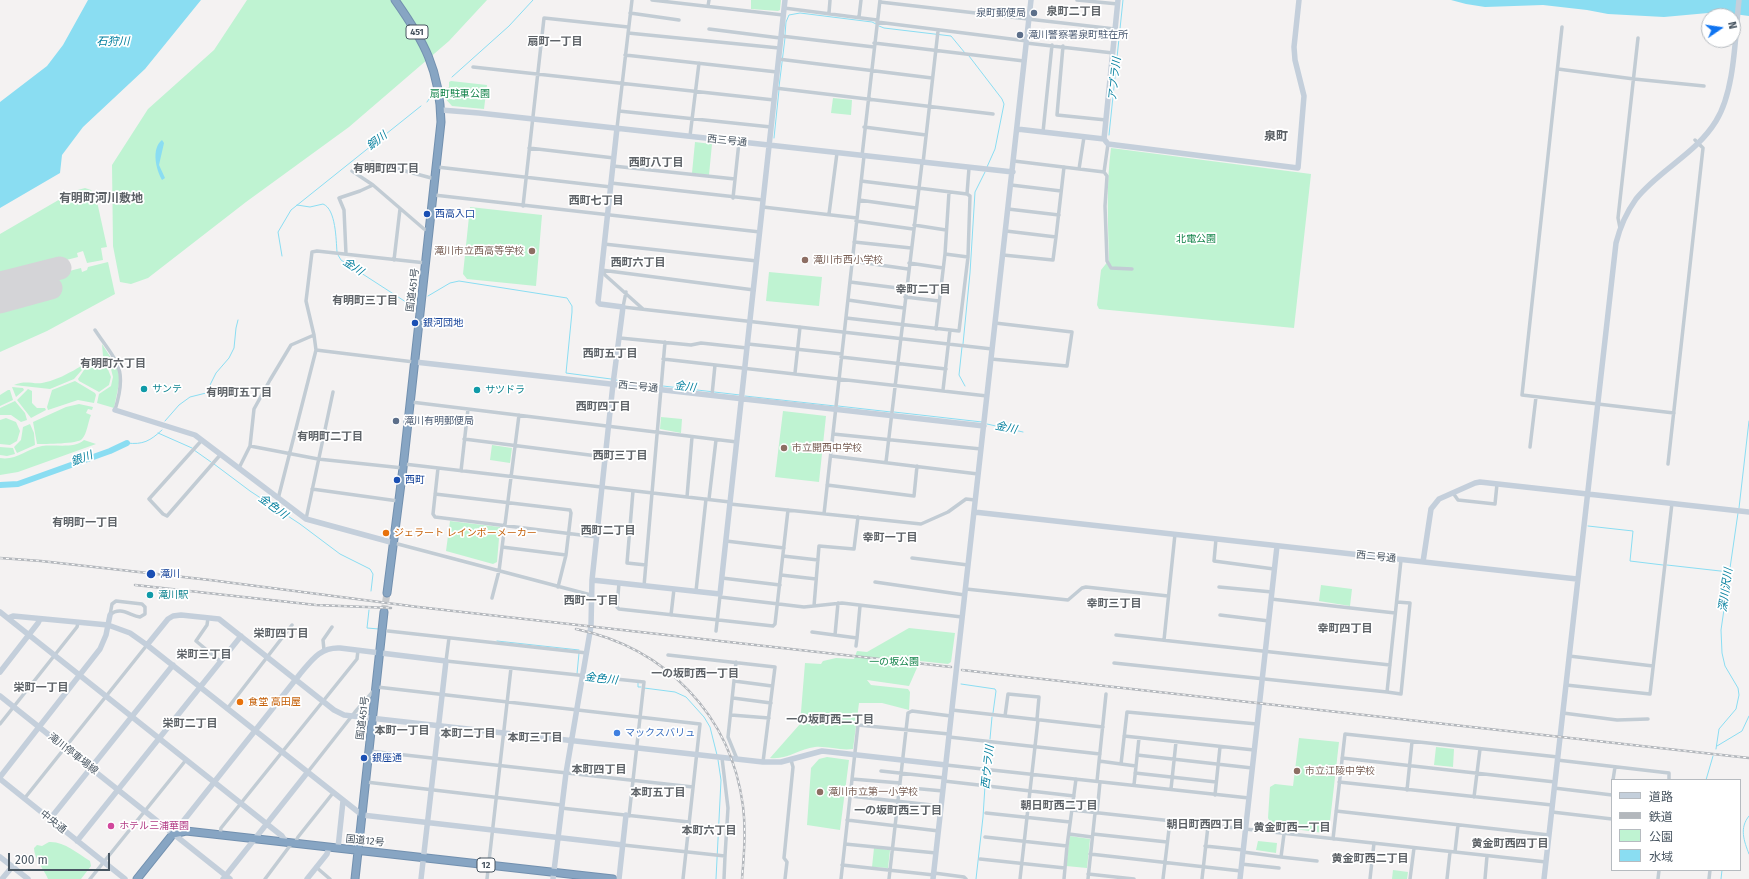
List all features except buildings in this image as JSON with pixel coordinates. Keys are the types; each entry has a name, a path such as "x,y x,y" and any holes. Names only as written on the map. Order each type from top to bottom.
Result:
{"highway":[{"name":"国道451号","path":"387,593 399,502 441,135 439,92 433,68 418,33 395,0"},
{"name":"国道451号","path":"355,879 384,612"},
{"name":"国道12号","path":"173,834 186,831 489,865 553,876 613,879"},
{"path":"137,879 173,834"}],"street":[{"path":"632,0 607,215 598,302 600,304 992,349"},
{"path":"652,0 783,14"},
{"path":"708,6 709,0"},
{"path":"716,631 785,0"},
{"path":"829,13 830,0"},
{"path":"859,17 861,0"},
{"path":"875,0 1115,29"},
{"path":"934,876 1031,0"},
{"path":"1078,0 1118,2 1104,139 1108,144 1298,168 1304,96 1295,60 1294,47 1300,0"},
{"path":"1544,879 1614,254 1620,228 1627,213 1637,198 1709,132 1724,105 1729,88 1740,0"},
{"path":"824,514 861,181 864,127 880,1"},
{"path":"784,8 859,17 938,31 1113,53"},
{"path":"630,14 679,20"},
{"path":"523,206 544,18 628,27"},
{"path":"1562,27 1522,395 1674,412"},
{"path":"709,29 780,37 936,50 1024,61"},
{"path":"886,462 913,227 926,135 938,31"},
{"path":"628,33 779,48"},
{"path":"1620,228 1618,218 1638,38"},
{"path":"1043,132 1052,45"},
{"path":"1063,46 1057,114 1106,120"},
{"path":"625,55 777,72"},
{"path":"778,59 932,78"},
{"path":"690,136 699,63"},
{"path":"473,67 774,100"},
{"path":"1558,69 1704,86"},
{"path":"775,88 993,114"},
{"name":"西三号通","path":"441,110 466,111 1013,172"},
{"path":"619,111 771,127"},
{"path":"864,127 926,135"},
{"path":"1017,129 1104,139"},
{"path":"1079,169 1084,137"},
{"path":"733,198 739,142"},
{"path":"1668,464 1703,148 1697,142"},
{"path":"1108,144 1104,172 1107,176 1105,206 1107,260 1111,268 1132,269"},
{"path":"529,148 614,158"},
{"path":"830,214 837,153"},
{"path":"1014,161 1104,172"},
{"path":"372,162 436,179"},
{"path":"613,166 735,179"},
{"path":"437,167 763,200"},
{"path":"1003,255 1053,260 1064,167"},
{"path":"966,194 969,168"},
{"path":"352,171 373,185 424,229 430,230"},
{"path":"846,318 936,329 959,330 968,257 970,196 966,194 861,181"},
{"path":"346,254 344,210 339,198 373,185"},
{"path":"1011,185 1061,191"},
{"path":"936,329 945,254 949,192"},
{"path":"434,196 760,232"},
{"path":"859,200 916,208"},
{"path":"763,207 830,214 913,227 946,230"},
{"path":"394,260 400,209"},
{"path":"1008,209 1059,215"},
{"path":"1006,231 1056,237"},
{"path":"854,242 911,248"},
{"path":"604,244 757,261"},
{"path":"278,499 316,350 306,301 311,254 317,251 426,263"},
{"path":"945,254 968,257"},
{"path":"852,261 908,269"},
{"path":"909,263 943,268"},
{"path":"602,271 754,290"},
{"path":"602,271 644,310"},
{"path":"850,282 906,289"},
{"path":"553,876 561,806 587,653 592,614 592,580 613,384 626,292"},
{"path":"905,297 939,301"},
{"path":"848,300 904,308"},
{"path":"991,359 1067,366 1072,332 995,323"},
{"path":"795,373 800,327"},
{"path":"95,330 120,370 121,380 115,410 191,433 221,453 278,499 306,519 591,595"},
{"path":"943,390 950,330"},
{"path":"239,468 250,446 254,409 287,350 293,343 314,335"},
{"path":"620,338 691,345 701,343 798,349 897,363 946,368"},
{"path":"644,586 664,342"},
{"name":"西二号通","path":"316,350 984,426"},
{"path":"663,359 987,396"},
{"path":"712,395 715,365"},
{"path":"306,519 333,392"},
{"path":"1530,447 1536,397"},
{"path":"410,402 737,442"},
{"path":"461,471 468,409"},
{"path":"492,598 500,571 519,415"},
{"path":"833,434 981,449"},
{"path":"687,497 692,437"},
{"path":"464,439 606,457"},
{"path":"202,440 149,500 163,514 167,516 221,453"},
{"path":"696,592 716,440"},
{"path":"250,446 318,459 438,468 633,490 788,510 920,524 948,512 966,499 975,500"},
{"path":"831,456 978,474"},
{"path":"827,485 914,496 917,466"},
{"path":"438,468 433,514 435,517 597,537"},
{"path":"1424,562 1430,509 1439,499 1475,483 1497,484 1749,512"},
{"path":"1453,493 1458,500 1495,504 1497,484"},
{"path":"312,489 399,502"},
{"path":"633,490 627,563 646,565"},
{"path":"435,494 570,510 571,513 566,555 558,587"},
{"path":"1566,685 1650,694 1672,503"},
{"path":"619,583 617,607 619,609 773,626 775,624 778,604 788,510"},
{"name":"西二号通","path":"974,512 1577,579"},
{"path":"814,606 819,546 854,549 858,517"},
{"path":"1164,640 1175,534"},
{"path":"1216,539 1214,561 1274,569"},
{"path":"726,541 784,548"},
{"path":"1240,879 1277,546"},
{"path":"502,548 566,555"},
{"path":"783,556 818,560"},
{"path":"912,558 968,565"},
{"path":"1386,692 1401,560"},
{"path":"781,575 816,578"},
{"path":"722,578 780,585"},
{"path":"592,580 674,589 778,604 814,606 838,603 962,617"},
{"path":"874,582 965,592 1068,600 1082,588 1089,587 1168,596"},
{"path":"1219,587 1272,592"},
{"path":"671,615 674,589"},
{"path":"1271,599 1395,613"},
{"path":"116,601 142,604 146,607 145,614 140,617 121,611 111,612 112,604 116,601"},
{"path":"1114,663 1401,694 1410,604 1396,602"},
{"path":"835,635 838,603"},
{"path":"856,646 860,606"},
{"path":"111,612 121,611"},
{"name":"滝川停車場線","path":"111,612 103,644 40,727 226,878"},
{"path":"24,799 171,616 181,615 221,620 339,713 352,716 763,762 781,762 822,751 1249,798"},
{"path":"1220,615 1269,621"},
{"path":"3,616 108,625 130,633 173,665 307,773 362,815 725,856"},
{"path":"3,616 55,655 291,843"},
{"path":"208,618 207,625 196,641 220,661"},
{"path":"0,672 40,619"},
{"path":"0,724 77,627 78,623"},
{"path":"227,708 292,625"},
{"path":"324,650 323,640 332,627"},
{"path":"388,631 587,653"},
{"path":"812,632 857,638"},
{"path":"1116,635 1265,650 1390,665"},
{"path":"77,841 241,636"},
{"path":"421,879 434,758 450,638"},
{"path":"173,834 315,656 324,650 335,648 358,650 644,682 633,781 619,879"},
{"path":"220,835 221,828 357,659 358,650"},
{"path":"668,655 775,666 763,762"},
{"path":"1569,656 1653,666"},
{"path":"736,662 728,737 737,759"},
{"path":"50,819 173,665"},
{"path":"487,879 512,668"},
{"path":"734,681 772,686"},
{"path":"226,878 365,699 377,687 700,724 683,879"},
{"path":"1006,716 1008,694 1040,697 1036,747 1020,879"},
{"path":"1088,879 1096,813 1106,694"},
{"path":"0,696 40,727 0,778"},
{"path":"733,698 770,702"},
{"path":"889,879 902,772 902,760 910,712 1006,716 1103,727"},
{"path":"1121,764 1127,712 1257,724"},
{"path":"1563,713 1617,720 1648,719"},
{"path":"731,715 769,718"},
{"path":"841,879 858,724 1100,754"},
{"path":"1333,839 1345,734 1480,749 1669,773 1669,779"},
{"path":"1124,736 1254,750"},
{"path":"1134,785 1139,738"},
{"path":"1171,789 1176,742"},
{"path":"1407,790 1412,742"},
{"path":"1215,794 1220,747"},
{"path":"1474,797 1480,749"},
{"path":"369,751 693,787"},
{"path":"1138,755 1252,768"},
{"path":"722,758 728,808 724,879"},
{"path":"1342,758 1555,782"},
{"path":"90,879 186,760"},
{"path":"785,879 787,862 784,858 793,767 791,760"},
{"path":"1100,761 1136,766"},
{"path":"1613,779 1615,767"},
{"path":"881,771 902,772 1074,796"},
{"path":"1135,773 1216,782"},
{"name":"中央通","path":"0,778 24,799 125,879"},
{"path":"852,779 943,791"},
{"path":"1064,879 1076,779"},
{"path":"366,782 561,806 627,816 689,822"},
{"path":"1339,782 1552,805"},
{"path":"1554,788 1611,795"},
{"path":"265,879 291,843 298,837 333,793"},
{"path":"850,796 941,806"},
{"path":"338,848 344,801"},
{"path":"1072,810 1546,862"},
{"path":"1336,811 1549,835"},
{"path":"1552,812 1611,819"},
{"path":"986,813 1070,822"},
{"path":"847,820 939,831"},
{"path":"1163,879 1170,821"},
{"path":"1455,852 1458,825"},
{"path":"1202,879 1208,826"},
{"path":"1069,834 1167,842"},
{"path":"1281,857 1284,834"},
{"path":"985,837 1067,846"},
{"path":"1370,879 1374,843"},
{"path":"845,844 936,853"},
{"path":"1205,846 1317,861"},
{"path":"306,879 327,854 329,847"},
{"path":"1410,879 1414,848"},
{"path":"1447,879 1450,852"},
{"path":"1090,854 1241,871"},
{"path":"1485,879 1487,856"},
{"path":"0,857 28,879"},
{"path":"980,859 1065,868"},
{"path":"1242,864 1279,868"},
{"path":"842,865 934,876 964,877 966,879"},
{"path":"2,879 12,867"},
{"path":"316,867 330,879"},
{"path":"1088,874 1134,879"}],"green space":[{"path":"247,0 487,0 449,41 349,127 246,202 148,278 131,284 120,282 113,246 112,165 148,109 214,50"},
{"path":"751,0 781,0 780,10 751,9"},
{"name":"扇町駐車公園","path":"449,82 487,85 484,109 452,106 443,96 449,87"},
{"path":"833,98 852,100 851,115 831,113"},
{"path":"695,142 712,144 709,175 692,173"},
{"name":"北電公園","path":"1111,148 1311,174 1294,328 1099,309 1097,305 1101,270 1109,260 1108,190"},
{"path":"85,188 91,190 96,197 107,247 101,248 103,260 87,263 83,251 77,253 78,257 0,277 0,234 74,191"},
{"path":"470,207 542,215 536,286 467,279 463,274"},
{"path":"62,262 67,265 65,270 0,287 0,279"},
{"path":"108,262 115,294 47,331 0,352 0,289 81,268 82,272 87,270 88,267"},
{"path":"769,272 822,277 819,306 766,301"},
{"path":"102,344 117,367 120,379 114,408 97,403 99,394 111,386 113,377 111,369 101,361 88,363 103,356"},
{"path":"96,362 107,367 111,377 109,385 99,392 78,379 86,367"},
{"path":"88,363 74,379 50,389 14,385 25,382 42,383 58,378"},
{"path":"75,381 95,393 94,403 78,400 48,410 47,407 52,390"},
{"path":"12,387 23,388 24,390 16,397"},
{"path":"28,389 32,391 32,403 37,408 45,408 46,410 31,418 17,400"},
{"path":"10,390 13,400 0,406 0,395"},
{"path":"15,401 25,413 27,420 21,422 11,415 0,415 0,408"},
{"path":"79,404 93,407 92,410 88,409 86,413 91,415 82,439 68,443 37,444 33,422 66,407"},
{"path":"783,411 826,416 819,482 775,477"},
{"path":"661,417 682,419 681,433 660,429"},
{"path":"6,418 16,422 20,431 17,441 10,445 0,444 0,420"},
{"path":"30,424 34,433 35,445 17,453 14,447 21,440 23,427"},
{"path":"84,440 96,444 18,472 0,475 0,458 11,458 42,446 70,445 80,443"},
{"path":"492,445 512,448 510,463 490,460"},
{"path":"0,447 13,448 15,454 7,456 0,455"},
{"path":"450,521 500,527 497,562 493,564 446,551"},
{"path":"1321,585 1352,589 1350,606 1319,601"},
{"name":"一の坂公園","path":"909,628 955,633 951,662 948,664 920,661 909,686 867,680 871,685 908,689 910,692 909,710 882,703 859,703 853,749 815,747 787,756 770,758 800,724 805,663 821,664 823,661 836,658 854,659 857,651 867,652"},
{"path":"1299,738 1339,742 1329,830 1324,833 1272,826 1268,818 1270,787 1275,784 1293,786"},
{"path":"1436,747 1454,749 1453,767 1434,765"},
{"path":"827,757 849,760 840,830 807,825 811,768 819,759"},
{"path":"1070,836 1090,839 1087,868 1066,866"},
{"path":"1258,841 1277,843 1276,853 1256,850"},
{"path":"49,842 65,845 90,861 91,866 81,879 48,879 37,860 34,848 37,845 42,846"},
{"path":"874,848 890,850 888,868 872,867"},
{"path":"1393,870 1408,872 1407,879 1392,879"}],"water":[{"name":"石狩川","path":"88,0 201,0 145,69 83,127 62,155 60,173 0,208 0,102 47,66 63,45"},
{"path":"1451,0 1749,0 1749,16 1741,15 1741,8 1701,8 1701,14 1664,17 1608,14 1543,5 1485,7"},
{"path":"162,140 164,143 159,165 165,178 162,180 156,165 156,154 157,148"}],"waterway":[{"name":"銅川","path":"452,77 509,26 533,0"},
{"name":"アブラ川","path":"1109,135 1123,0"},
{"path":"785,35 786,22 789,15 800,13 872,22 876,24"},
{"path":"879,26 884,28 951,36 965,53"},
{"path":"779,87 785,38"},
{"path":"969,56 1002,99 1004,104 995,149 987,167"},
{"path":"774,138 779,90"},
{"name":"銅川","path":"427,102 432,95"},
{"name":"銅川","path":"282,256 278,232 291,210 421,106"},
{"path":"963,344 970,273 975,192 985,172"},
{"name":"金川","path":"297,205 310,207 323,204 327,207 333,218 336,233 337,252"},
{"name":"金川","path":"338,255 341,260 409,304 414,302 418,297"},
{"name":"金川","path":"428,296 450,283 459,281 567,298 572,306 572,312 566,373 611,379"},
{"name":"銀川","path":"165,421 179,405 190,397 206,393 216,373 229,358 234,348 238,320"},
{"path":"962,347 959,375 965,386"},
{"name":"金川","path":"616,380 660,386"},
{"name":"金川","path":"663,386 740,395"},
{"name":"金川","path":"745,396 835,406"},
{"name":"金川","path":"838,406 891,412"},
{"name":"金川","path":"894,412 982,422"},
{"name":"深川沢川","path":"1739,508 1749,421"},
{"name":"金川","path":"987,424 1023,432"},
{"name":"銀川","path":"127,443 142,443 154,437 162,430"},
{"name":"金色川","path":"158,433 192,448"},
{"name":"銀川","path":"0,485 18,484 110,451 127,443"},
{"name":"金色川","path":"194,450 211,462"},
{"name":"金色川","path":"214,464 340,554 370,569 373,574 371,591"},
{"name":"深川沢川","path":"1716,749 1719,729 1736,709 1739,695 1738,688 1725,666 1722,653 1721,630 1738,513"},
{"path":"1588,526 1633,531 1630,561 1663,565"},
{"path":"1667,565 1729,572"},
{"name":"金色川","path":"369,610 367,628 379,629"},
{"name":"金色川","path":"497,641 579,650"},
{"name":"金色川","path":"577,674 579,653"},
{"name":"金色川","path":"638,683 638,687 641,687"},
{"name":"西ウラ川","path":"961,684 995,689 993,713"},
{"name":"金色川","path":"644,688 675,692 686,697 704,717 710,727 717,755"},
{"path":"1717,746 1742,731 1749,716"},
{"name":"西ウラ川","path":"990,739 992,717"},
{"name":"西ウラ川","path":"987,767 990,742"},
{"name":"深川沢川","path":"1706,779 1713,756"},
{"name":"金色川","path":"716,879 721,780 718,760"},
{"name":"西ウラ川","path":"976,879 983,817 986,770"},
{"path":"1749,816 1743,830 1743,835 1749,854"},
{"name":"深川沢川","path":"1721,879 1722,871"}],"runway":[{"path":"0,283 60,268"},
{"path":"0,302 51,288"}],"tunnel":[{"path":"384,612 387,593"}],"railway":[{"path":"0,558 41,561 210,580 418,607 951,667"},
{"path":"135,585 316,605 391,608"},
{"path":"576,629 609,638 638,652 665,669 689,690 709,715 724,743 736,773 743,806 745,833 742,879"},
{"path":"962,670 1749,758"}],"place":[{"name":"泉町郵便局","path":"1034,13"},
{"name":"滝川警察署泉町駐在所","path":"1020,35"},
{"name":"西高入口","path":"427,214"},
{"name":"滝川市立西高等学校","path":"532,251"},
{"name":"滝川市西小学校","path":"805,260"},
{"name":"銀河団地","path":"415,323"},
{"name":"サンテ","path":"144,389"},
{"name":"サツドラ","path":"477,390"},
{"name":"滝川有明郵便局","path":"396,421"},
{"name":"市立開西中学校","path":"784,448"},
{"name":"西町","path":"397,480"},
{"name":"ジェラート レインボーメーカー","path":"386,533"},
{"name":"滝川","path":"151,574"},
{"name":"滝川駅","path":"150,595"},
{"name":"食堂 高田屋","path":"240,702"},
{"name":"マックスバリュ","path":"617,733"},
{"name":"銀座通","path":"364,758"},
{"name":"市立江陵中学校","path":"1297,771"},
{"name":"滝川市立第一小学校","path":"820,792"},
{"name":"ホテル三浦華園","path":"111,826"}],"district":[{"name":"泉町二丁目","path":"1074,12"},
{"name":"扇町一丁目","path":"555,42"},
{"name":"泉町","path":"1276,137"},
{"name":"西町八丁目","path":"656,163"},
{"name":"有明町四丁目","path":"386,169"},
{"name":"有明町河川敷地","path":"101,199"},
{"name":"西町七丁目","path":"596,201"},
{"name":"西町六丁目","path":"638,263"},
{"name":"幸町二丁目","path":"923,290"},
{"name":"有明町三丁目","path":"365,301"},
{"name":"西町五丁目","path":"610,354"},
{"name":"有明町六丁目","path":"113,364"},
{"name":"有明町五丁目","path":"239,393"},
{"name":"西町四丁目","path":"603,407"},
{"name":"有明町二丁目","path":"330,437"},
{"name":"西町三丁目","path":"620,456"},
{"name":"有明町一丁目","path":"85,523"},
{"name":"西町二丁目","path":"608,531"},
{"name":"幸町一丁目","path":"890,538"},
{"name":"西町一丁目","path":"591,601"},
{"name":"幸町三丁目","path":"1114,604"},
{"name":"幸町四丁目","path":"1345,629"},
{"name":"栄町四丁目","path":"281,634"},
{"name":"栄町三丁目","path":"204,655"},
{"name":"一の坂町西一丁目","path":"695,674"},
{"name":"栄町一丁目","path":"41,688"},
{"name":"一の坂町西二丁目","path":"830,720"},
{"name":"栄町二丁目","path":"190,724"},
{"name":"本町一丁目","path":"402,731"},
{"name":"本町二丁目","path":"468,734"},
{"name":"本町三丁目","path":"535,738"},
{"name":"本町四丁目","path":"599,770"},
{"name":"本町五丁目","path":"658,793"},
{"name":"朝日町西二丁目","path":"1059,806"},
{"name":"一の坂町西三丁目","path":"898,811"},
{"name":"朝日町西四丁目","path":"1205,825"},
{"name":"黄金町西一丁目","path":"1292,828"},
{"name":"本町六丁目","path":"709,831"},
{"name":"黄金町西四丁目","path":"1510,844"},
{"name":"黄金町西二丁目","path":"1370,859"}]}
